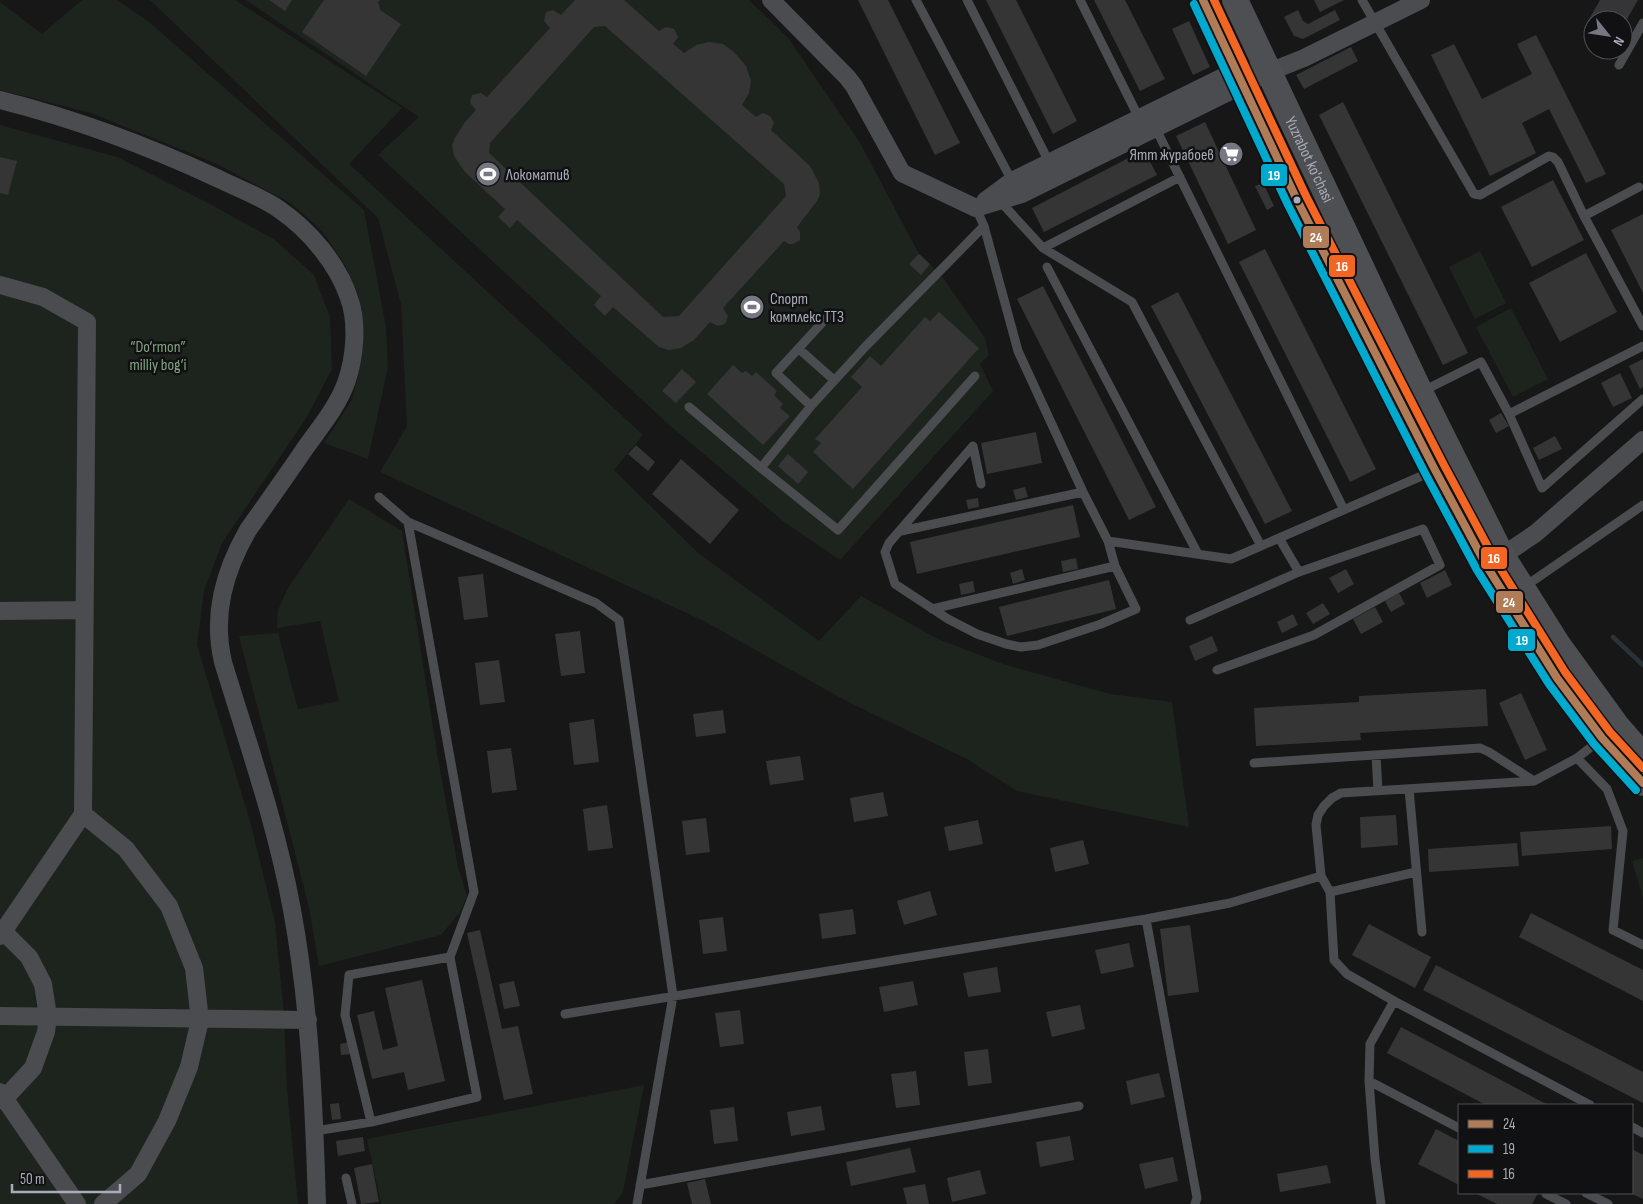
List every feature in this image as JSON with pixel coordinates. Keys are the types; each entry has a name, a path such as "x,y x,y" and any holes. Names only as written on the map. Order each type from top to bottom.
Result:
{"main road":[{"name":"Yuzrabot ko'chasi","path":"1202,0 1297,200 1435,470 1486,565 1542,657 1609,731 1643,756"},
{"name":"Yuzrabot ko'chasi","path":"1236,0 1420,392 1502,556 1643,784"}],"street":[{"path":"771,0 850,82 860,95 902,173 976,208 997,198 1022,194 1156,129 1240,78"},
{"path":"997,198 1012,181 1139,118 1240,78 1269,72 1304,58 1422,0"},
{"path":"0,100 38,109 104,130 178,160 268,203 290,218 318,246 336,270 350,298 354,342 346,382 334,407 238,547 226,576 218,614 219,640 223,662 272,825 292,909 308,1020 315,1131 317,1204"},
{"path":"0,285 43,297 87,322 84,814 1,933 29,957 43,984 48,1016 46,1032 33,1068 1,1096 77,1204"},
{"path":"1502,556 1536,533 1643,440"},
{"path":"0,611 84,610"},
{"path":"84,814 126,849 169,906 194,968 200,1020 189,1067 167,1122 138,1174 103,1204"},
{"path":"0,1016 308,1020"}],"lane":[{"path":"916,0 1012,181"},
{"path":"967,0 1049,162"},
{"path":"1080,0 1139,118"},
{"path":"1362,0 1474,194 1480,195 1549,156 1558,162 1584,216 1643,326"},
{"path":"1619,65 1643,23"},
{"path":"1156,129 1344,510"},
{"path":"1042,248 1180,176"},
{"path":"1584,216 1639,186"},
{"path":"997,198 1042,248 1132,302 1261,546"},
{"path":"976,208 984,226 1018,351 1083,492 1108,541 1116,566 1136,609 1101,624 1038,645 1022,647 1006,644 977,634 948,619 895,584 884,552 889,543 973,446 981,484"},
{"path":"761,468 834,380 984,226"},
{"path":"1047,267 1198,554"},
{"path":"811,406 776,373 830,314"},
{"path":"1509,414 1643,346"},
{"path":"799,348 834,380"},
{"path":"1420,392 1481,362 1509,414 1542,488 1643,400"},
{"path":"689,407 838,530 975,376"},
{"path":"1108,541 1231,559 1435,470"},
{"path":"901,531 1083,492"},
{"path":"379,497 408,522 596,602 619,620 673,996 637,1204"},
{"path":"1522,589 1643,505"},
{"path":"315,1131 371,1122 477,1097 450,958 474,892 408,522"},
{"path":"1190,620 1298,572 1423,529 1440,565 1314,635 1217,670"},
{"path":"1279,538 1298,572"},
{"path":"932,609 1116,566"},
{"path":"1588,1104 1347,974 1334,960 1330,892 1321,876 1316,825 1321,810 1332,798 1341,793 1534,781 1578,758 1609,731"},
{"path":"1254,763 1480,748 1534,781"},
{"path":"1376,755 1378,791"},
{"path":"1578,758 1608,789 1623,831 1613,930 1643,945"},
{"path":"1409,789 1422,932"},
{"path":"1330,892 1416,872"},
{"path":"565,1014 1146,919 1230,903 1321,876"},
{"path":"1146,919 1197,1198 1195,1204"},
{"path":"371,1122 344,1015 349,975 450,958"},
{"path":"1380,1204 1369,1081 1370,1044 1394,1001"},
{"path":"1369,1081 1458,1127"},
{"path":"640,1185 1079,1106"},
{"path":"346,1178 352,1204"},
{"path":"1546,1194 1566,1204"},
{"path":"1588,1194 1608,1204"}],"green space":[{"path":"82,0 117,0 149,22 364,210 386,327 388,367 368,459 324,443 352,400 362,360 363,326 358,294 345,265 322,231 292,204 217,164 91,113 0,90 0,2 42,34"},
{"path":"150,0 235,0 402,108 349,164 643,435 614,470 697,552 819,641 861,596 938,639 1003,664 1110,694 1172,702 1189,827 1017,791 967,759 848,702 704,621 380,472 407,426 401,304 378,218"},
{"name":"Спорт комплекс ТТЗ","path":"246,0 749,0 789,39 860,143 919,254 941,275 985,338 989,355 980,364 993,391 840,560 783,521 667,423 378,155 419,117"},
{"name":"“Do‘rmon” milliy bog‘i","path":"0,125 117,157 210,204 275,240 314,275 330,317 332,369 307,417 222,543 204,591 197,645 251,825 275,922 284,1015 287,1089 298,1204 0,1204"},
{"path":"1480,251 1506,303 1475,319 1449,267"},
{"path":"1511,308 1548,379 1513,397 1476,327"},
{"path":"349,499 402,531 438,759 458,867 467,896 460,912 441,935 319,966 309,907 239,636 278,633 298,709 339,701 320,621 277,628 278,610 288,588"},
{"path":"1643,858 1643,898 1632,861"},
{"path":"644,1085 623,1192 614,1204 381,1204 367,1139"}],"building":[{"path":"269,0 292,0 285,11"},
{"path":"324,0 380,0 378,2 380,10 401,24 366,76 302,32"},
{"name":"Локоматив","path":"575,0 624,0 659,31 666,27 674,29 678,37 673,44 684,53 696,45 709,42 723,44 734,52 746,66 751,81 749,93 742,105 756,117 763,113 770,116 774,123 771,130 810,166 819,183 820,194 817,201 797,227 800,232 800,240 793,244 784,241 723,308 728,316 725,324 718,326 710,322 694,340 681,348 669,350 659,347 613,307 605,316 594,305 601,296 517,220 510,228 498,217 505,209 465,172 454,156 452,145 455,138 465,122 476,110 470,103 472,95 481,93 487,97 550,28 544,21 546,12 553,10 561,15","holes":["605,26 784,184 786,196 679,316 663,317 489,153 490,143 594,27"]},
{"path":"858,0 888,0 960,143 935,155"},
{"path":"986,0 1016,0 1077,121 1053,134"},
{"path":"1094,0 1125,0 1165,79 1140,91"},
{"path":"1314,0 1344,0 1320,12"},
{"path":"1600,0 1638,0 1632,10 1594,10"},
{"path":"1298,10 1303,21 1308,24 1335,10 1340,20 1303,39 1294,36 1284,17"},
{"path":"1189,21 1210,67 1193,75 1172,29"},
{"path":"1536,35 1606,174 1586,183 1549,109 1522,123 1536,153 1490,176 1431,55 1454,44 1482,99 1532,74 1517,44"},
{"path":"1351,47 1358,61 1304,89 1296,75"},
{"path":"1343,102 1468,353 1443,365 1319,115"},
{"path":"1205,122 1256,230 1228,244 1176,136"},
{"path":"1144,150 1157,175 1044,232 1032,208"},
{"path":"0,157 17,161 8,195 0,193"},
{"path":"1553,180 1584,240 1532,267 1501,207"},
{"path":"1263,183 1274,206 1267,210 1255,186"},
{"path":"1643,214 1643,293 1611,230"},
{"path":"1265,249 1376,469 1350,482 1239,262"},
{"path":"1586,253 1617,312 1560,342 1529,283"},
{"path":"919,254 930,264 921,275 909,264"},
{"path":"1043,286 1156,507 1129,520 1017,299"},
{"path":"1178,292 1292,511 1265,524 1151,306"},
{"path":"939,312 979,348 853,489 813,452 821,443 815,439 862,387 851,377 870,356 881,366 925,317 930,321"},
{"path":"1643,359 1643,387 1640,389 1629,366"},
{"path":"733,365 742,373 746,371 752,376 756,372 777,391 774,395 783,404 780,408 790,416 763,445 707,394"},
{"path":"682,369 696,382 676,403 662,391"},
{"path":"1620,373 1632,398 1613,407 1601,383"},
{"path":"1501,413 1509,426 1496,433 1489,420"},
{"path":"1036,432 1042,463 987,474 981,443"},
{"path":"1555,436 1562,449 1539,460 1533,448"},
{"path":"636,445 655,462 648,471 628,454"},
{"path":"788,454 808,472 798,484 778,466"},
{"path":"681,459 739,510 710,544 652,494"},
{"path":"1025,487 1028,497 1016,500 1013,490"},
{"path":"978,498 979,507 968,509 966,500"},
{"path":"1073,505 1080,537 917,574 910,542"},
{"path":"1076,558 1078,569 1063,572 1061,561"},
{"path":"1022,569 1025,580 1013,584 1010,573"},
{"path":"1346,569 1354,584 1338,593 1329,578"},
{"path":"1445,570 1452,585 1427,598 1420,583"},
{"path":"483,574 488,617 464,620 458,577"},
{"path":"1109,580 1116,609 1007,636 999,607"},
{"path":"973,581 975,592 961,595 959,584"},
{"path":"1399,593 1405,604 1391,612 1385,601"},
{"path":"1323,603 1330,614 1313,624 1306,613"},
{"path":"1375,607 1383,622 1361,634 1353,619"},
{"path":"1293,614 1298,625 1282,633 1277,622"},
{"path":"580,631 585,673 561,676 555,634"},
{"path":"1212,636 1218,651 1195,661 1189,646"},
{"path":"499,660 505,702 480,705 475,663"},
{"path":"1486,689 1488,726 1360,733 1361,740 1256,746 1254,708 1359,702 1359,696"},
{"path":"1521,693 1547,750 1525,760 1499,703"},
{"path":"723,710 726,733 696,737 693,714"},
{"path":"594,719 599,762 574,765 569,723"},
{"path":"511,748 517,790 492,793 487,751"},
{"path":"800,756 804,780 770,785 766,761"},
{"path":"883,792 888,816 854,822 850,798"},
{"path":"607,805 613,848 588,851 583,809"},
{"path":"1396,815 1398,845 1361,848 1360,817"},
{"path":"706,818 710,852 686,855 682,821"},
{"path":"978,820 983,844 949,851 944,827"},
{"path":"1611,826 1612,849 1522,856 1520,832"},
{"path":"1083,840 1089,864 1055,872 1050,848"},
{"path":"1517,843 1519,866 1429,872 1428,849"},
{"path":"930,891 937,915 904,925 897,901"},
{"path":"853,909 856,934 822,939 819,914"},
{"path":"1531,913 1643,970 1643,1001 1519,937"},
{"path":"723,917 727,951 703,954 699,920"},
{"path":"1369,924 1431,957 1415,988 1352,955"},
{"path":"1190,925 1199,992 1168,996 1160,929"},
{"path":"480,930 502,1029 518,1026 533,1094 504,1100 467,933"},
{"path":"1129,943 1134,967 1101,974 1095,950"},
{"path":"1436,965 1643,1072 1643,1103 1423,990"},
{"path":"997,967 1001,992 968,997 963,973"},
{"path":"422,980 445,1081 408,1090 404,1072 372,1079 357,1015 374,1011 383,1050 398,1046 385,988"},
{"path":"514,981 520,1006 504,1009 499,984"},
{"path":"913,981 918,1005 884,1012 879,987"},
{"path":"1080,1005 1085,1029 1052,1037 1046,1012"},
{"path":"740,1010 744,1044 720,1047 715,1013"},
{"path":"1401,1027 1546,1104 1484,1104 1387,1053"},
{"path":"349,1042 351,1054 341,1055 340,1044"},
{"path":"988,1049 992,1083 968,1086 964,1052"},
{"path":"916,1071 920,1105 896,1108 891,1074"},
{"path":"1159,1073 1165,1097 1131,1105 1126,1081"},
{"path":"339,1103 341,1119 332,1120 330,1104"},
{"path":"821,1106 825,1130 791,1136 787,1112"},
{"path":"734,1107 738,1141 714,1144 710,1110"},
{"path":"1436,1129 1458,1140 1458,1184 1418,1164"},
{"path":"1070,1136 1074,1160 1040,1167 1036,1142"},
{"path":"363,1137 365,1151 338,1156 336,1141"},
{"path":"910,1148 916,1172 851,1186 846,1162"},
{"path":"1633,1150 1643,1155 1643,1199 1632,1194"},
{"path":"1173,1157 1178,1181 1145,1189 1139,1164"},
{"path":"372,1164 379,1202 361,1204 354,1168"},
{"path":"1327,1165 1331,1183 1280,1192 1277,1174"},
{"path":"980,1170 986,1194 952,1202 947,1178"},
{"path":"705,1179 711,1204 692,1204 687,1183"},
{"path":"925,1184 929,1204 907,1204 903,1188"},
{"path":"1477,1194 1537,1194 1532,1204 1497,1204"}],"waterway":[{"path":"1613,637 1643,665"}],"transit line":[{"name":"24","path":"1203,0 1297,200 1435,470 1486,565 1557,678 1602,738 1643,783"},
{"name":"16","path":"1214,0 1306,196 1495,560 1565,672 1610,732 1643,768"},
{"name":"19","path":"1194,4 1288,205 1426,475 1477,570 1549,684 1594,744 1636,790"}],"place":[{"name":"Ятт журабоев","path":"1231,154"},
{"name":"Локоматив","path":"488,174"},
{"name":"Спорт комплекс ТТЗ","path":"752,307"}]}
